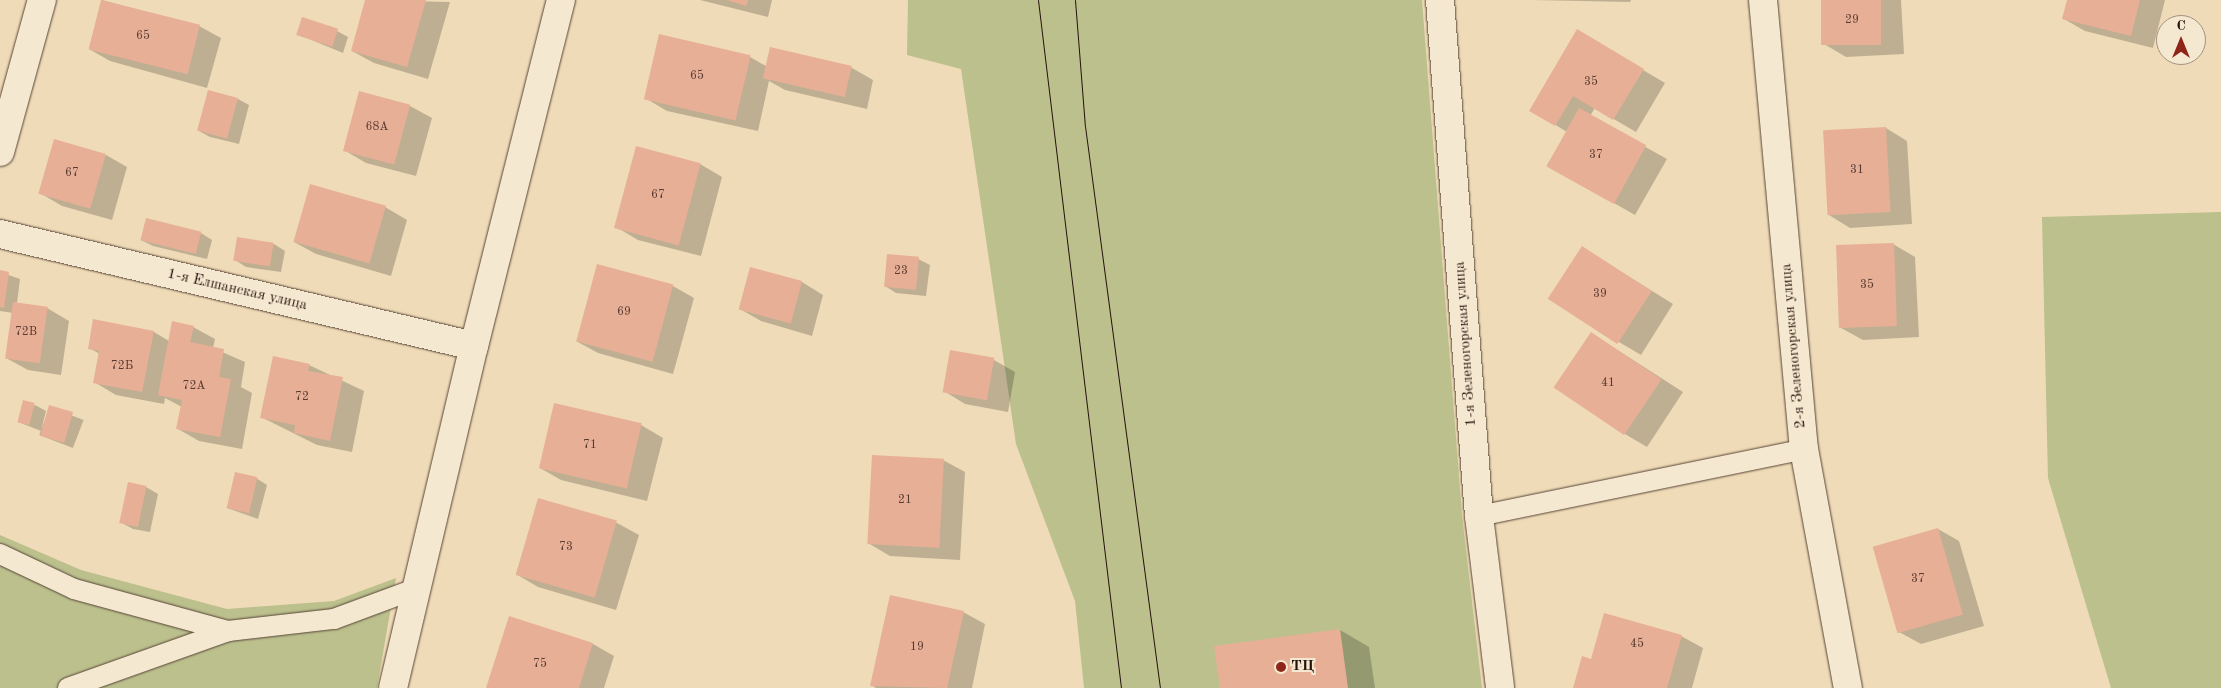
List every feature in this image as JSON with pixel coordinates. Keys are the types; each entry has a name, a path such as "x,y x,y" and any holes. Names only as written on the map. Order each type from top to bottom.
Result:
{"street":[{"path":"0,152 42,0"},
{"path":"393,688 474,346 561,0"},
{"name":"1-я Зеленогорская улица","path":"1440,0 1479,516 1500,688"},
{"name":"2-я Зеленогорская улица","path":"1763,0 1804,449 1848,688"},
{"name":"1-я Елшанская улица","path":"0,234 474,346"}],"lane":[{"path":"1479,516 1804,449"},
{"path":"0,554 74,589 228,631"},
{"path":"68,688 228,631 334,619 415,589"}],"green space":[{"path":"908,0 1422,0 1462,515 1482,688 1084,688 1075,601 1016,444 961,69 907,55"},
{"path":"2221,212 2221,688 2111,688 2048,478 2042,217"},
{"path":"0,535 81,570 227,609 334,601 396,578 377,688 0,688"}],"building":[{"path":"101,0 200,25 188,74 89,49"},
{"path":"365,0 426,0 407,67 351,51"},
{"path":"727,0 748,0 746,6"},
{"path":"1821,0 1881,0 1881,45 1821,45"},
{"path":"2067,0 2140,0 2131,36 2062,19"},
{"path":"302,17 338,29 332,47 296,35"},
{"path":"1577,29 1644,69 1613,120 1573,96 1555,126 1529,111"},
{"path":"659,34 751,55 736,120 644,99"},
{"path":"770,47 852,66 845,97 763,78"},
{"path":"208,90 238,98 227,139 197,131"},
{"path":"359,91 410,105 394,165 343,151"},
{"path":"1579,108 1646,145 1614,204 1547,167"},
{"path":"1886,127 1890,212 1828,215 1823,130"},
{"path":"54,139 106,154 90,209 38,194"},
{"path":"636,146 701,163 679,245 614,228"},
{"path":"310,184 386,206 369,263 293,242"},
{"path":"146,218 201,232 196,254 140,240"},
{"path":"237,237 274,243 270,266 233,261"},
{"path":"1894,243 1897,326 1839,328 1836,245"},
{"path":"1582,246 1652,291 1617,344 1548,299"},
{"path":"887,254 919,257 916,290 884,287"},
{"path":"597,264 673,284 653,362 576,341"},
{"path":"750,267 802,281 791,323 739,310"},
{"path":"0,270 9,272 4,308 0,307"},
{"path":"13,302 48,307 40,363 5,358"},
{"path":"93,319 154,331 142,392 93,383 99,351 88,349"},
{"path":"172,321 194,326 190,342 224,349 219,377 231,379 220,437 176,429 182,400 158,395"},
{"path":"1591,332 1661,380 1624,435 1554,388"},
{"path":"950,350 994,358 987,400 943,392"},
{"path":"273,356 310,364 308,371 343,377 330,441 294,433 295,425 260,418"},
{"path":"23,400 35,403 29,425 17,422"},
{"path":"554,403 642,423 627,489 539,468"},
{"path":"49,405 73,412 64,443 40,436"},
{"path":"872,455 944,459 939,548 867,544"},
{"path":"235,472 257,477 249,513 227,508"},
{"path":"128,482 147,486 138,527 119,523"},
{"path":"538,498 617,521 595,598 516,575"},
{"path":"1938,528 1963,615 1897,633 1873,547"},
{"path":"890,595 964,611 947,688 870,686"},
{"path":"1604,613 1682,635 1667,688 1573,688 1582,656 1591,659"},
{"path":"509,616 593,643 579,688 486,688"},
{"name":"ТЦ","path":"1340,629 1348,688 1220,688 1214,646"}],"tram line":[{"path":"1038,0 1121,688"},
{"path":"1075,0 1085,126 1160,688"}],"place":[{"name":"ТЦ","path":"1281,667"}]}
